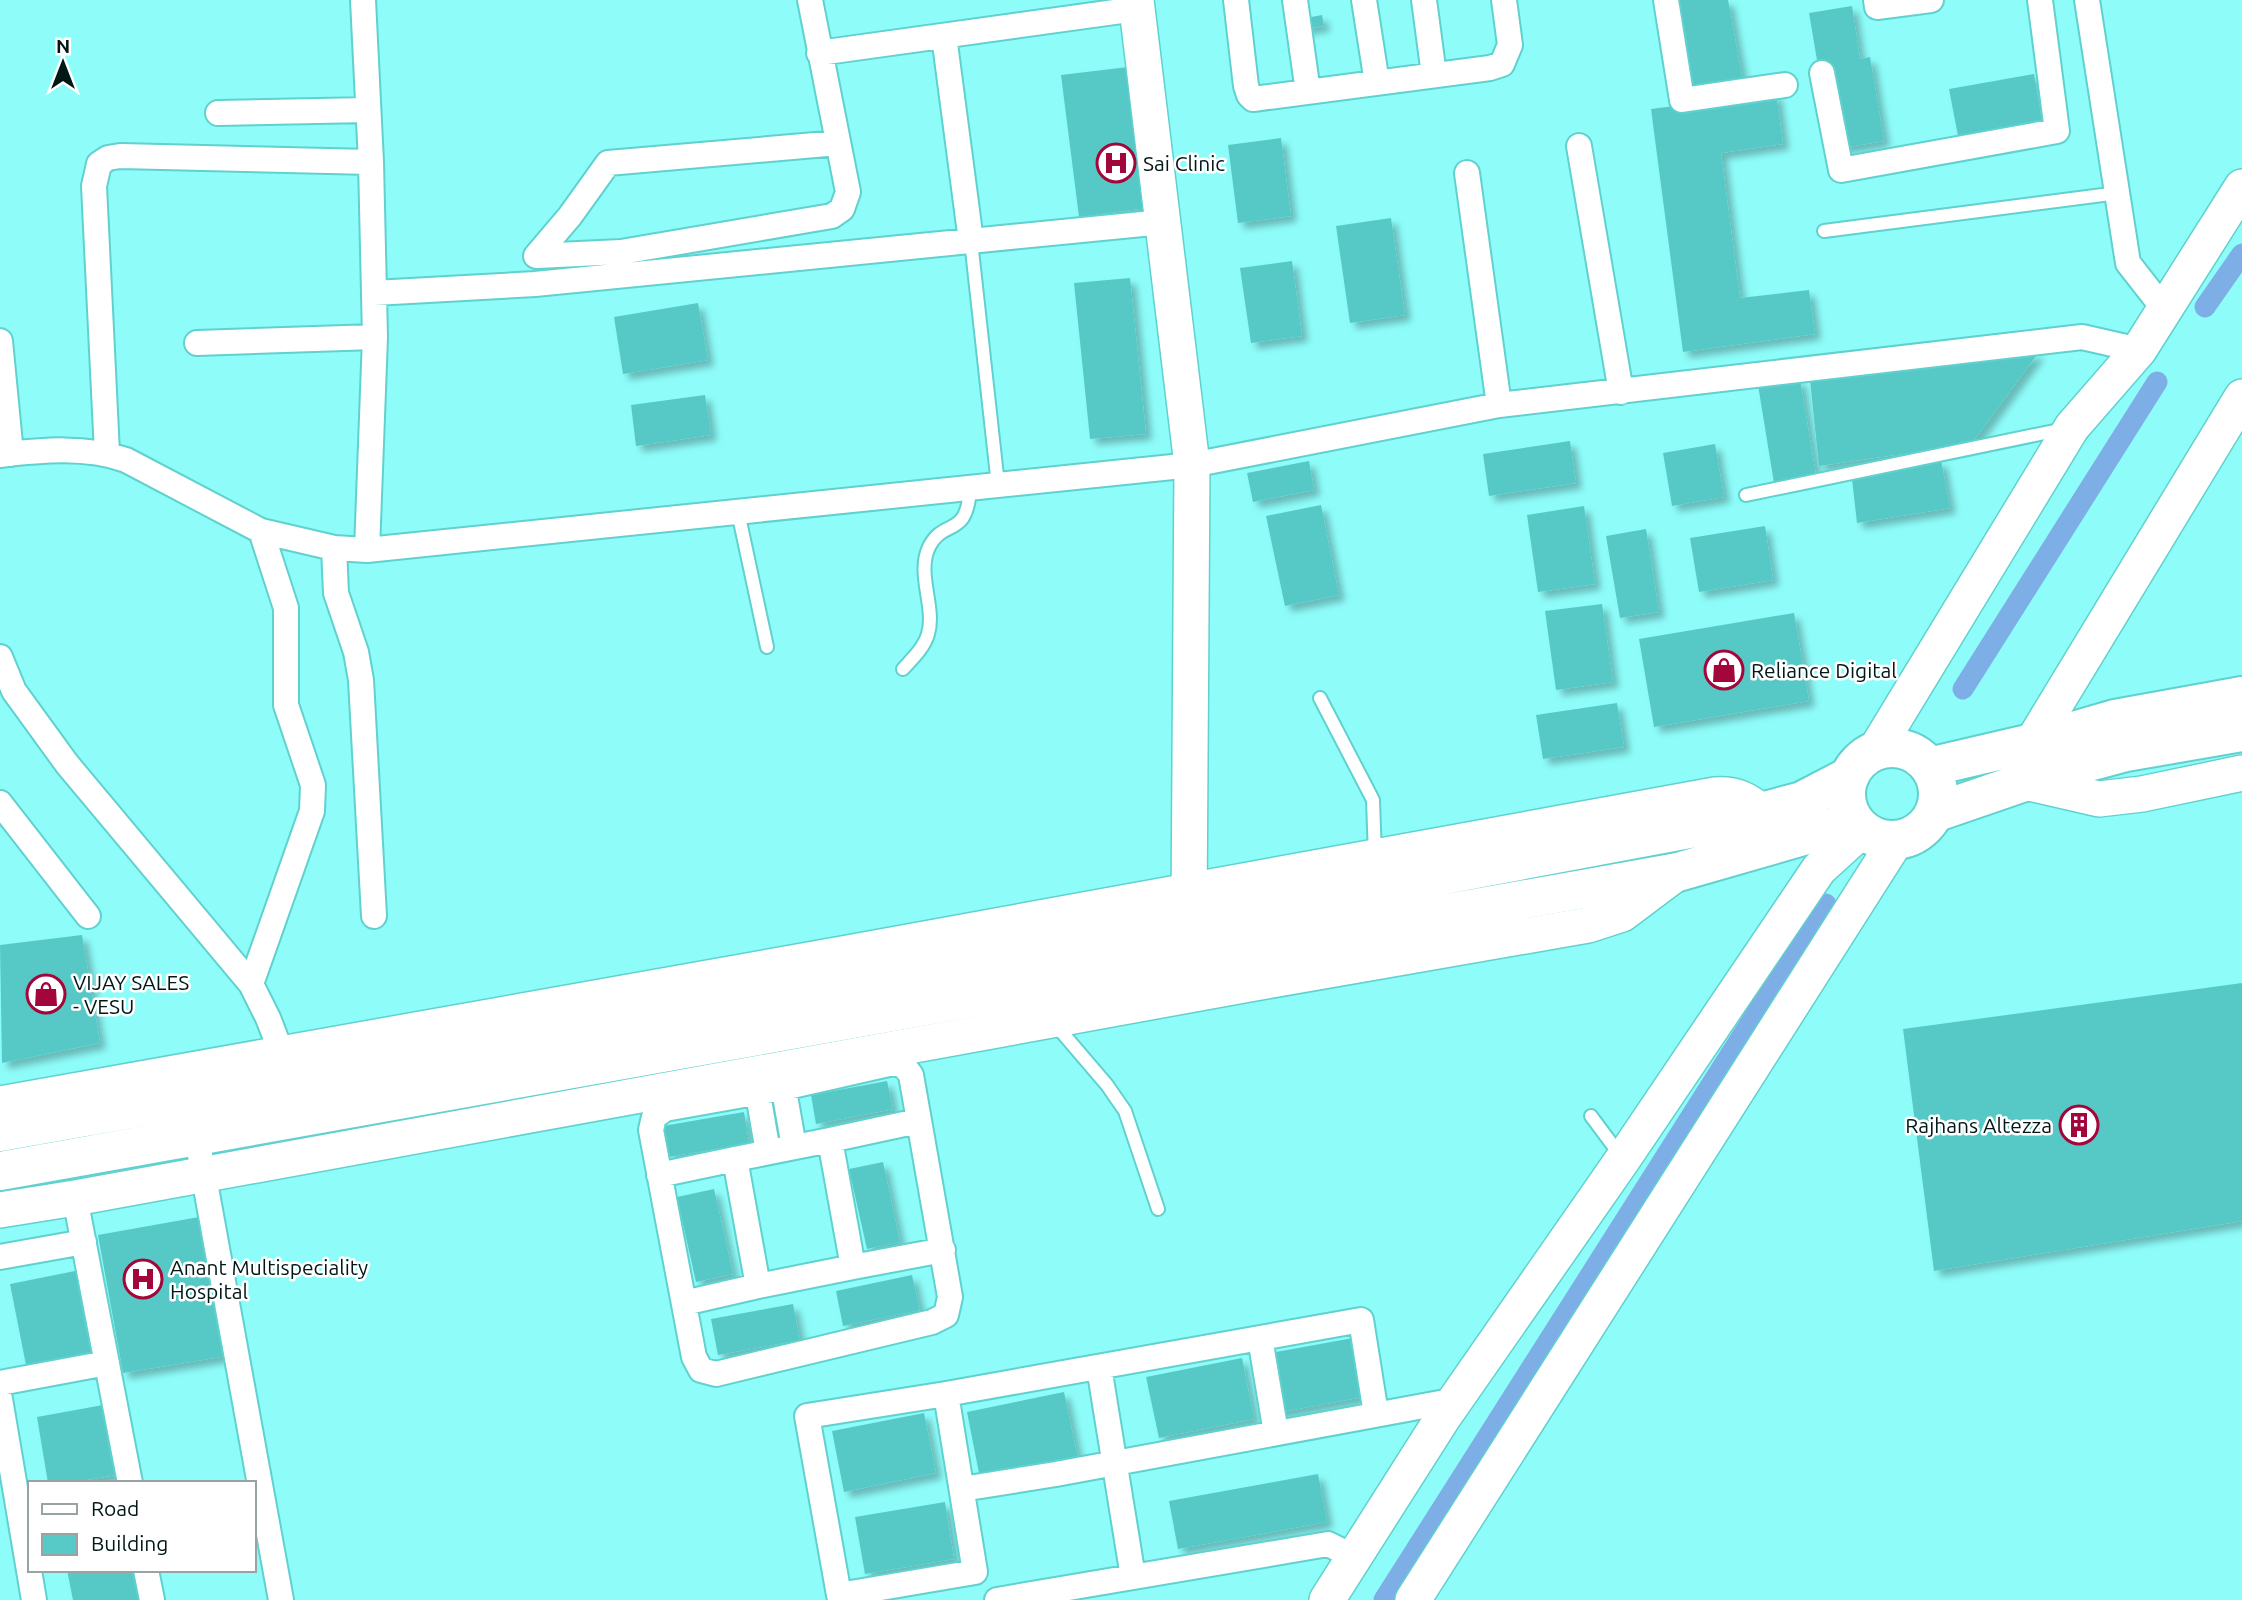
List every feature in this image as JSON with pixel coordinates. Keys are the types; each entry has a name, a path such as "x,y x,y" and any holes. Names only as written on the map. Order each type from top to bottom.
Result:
{"main road":[{"path":"1929,767 2032,743 2115,719 2240,703"},
{"path":"1934,813 2126,752 2240,703"},
{"path":"0,1132 190,1098 286,1067 1189,924 1707,826 1802,801 1863,764 1899,749 1921,758 1929,767 1938,789 1934,813 1919,831 1871,830 1678,872 1189,924 201,1155 0,1171"},
{"path":"1863,764 1846,799 1871,830"}],"street":[{"path":"363,0 371,162 375,337 367,550"},
{"path":"810,0 848,192 842,209 832,216 822,218 621,252 536,256 570,216 608,163 838,143"},
{"path":"1236,0 1249,95 1253,99 1502,64 1510,45 1504,0"},
{"path":"1295,0 1308,92"},
{"path":"1364,0 1377,83"},
{"path":"1424,0 1434,75"},
{"path":"1666,0 1682,100 1785,85"},
{"path":"1876,0 1877,7 1931,0"},
{"path":"1822,73 1841,170 2057,131 2040,0"},
{"path":"2087,0 2128,263 2164,309"},
{"path":"820,53 944,36 1136,4 1192,465 1189,924 1375,856 1715,795 1737,796 1762,812"},
{"path":"944,36 971,241"},
{"path":"218,113 368,110"},
{"path":"1579,146 1621,392"},
{"path":"107,453 94,186 99,164 108,158 120,156 371,162"},
{"path":"1467,173 1499,405"},
{"path":"1863,764 2072,428 2138,350 2242,187"},
{"path":"822,218 824,256"},
{"path":"374,293 535,284 1163,222"},
{"path":"197,343 375,337"},
{"path":"0,341 6,454 73,451 107,453 126,460 261,531 334,548 367,550 1192,465 1499,405 2082,337 2138,350"},
{"path":"2032,743 2242,397"},
{"path":"251,984 312,811 313,797 311,776 286,705 286,608 261,531"},
{"path":"334,548 336,593 360,672 374,916"},
{"path":"0,657 14,691 67,764 251,984 268,1017 286,1067 0,1104"},
{"path":"2025,782 2099,799 2142,794 2242,773"},
{"path":"0,803 88,916"},
{"path":"1327,1600 1451,1406 1819,869 1871,830"},
{"path":"1413,1600 1871,830"},
{"path":"0,1210 75,1198 201,1155 769,1081 893,1063 904,1066 911,1075 943,1250 950,1297 946,1315 932,1322 716,1374 701,1370 694,1357 651,1130 654,1117 665,1109 769,1081 1051,1020 1588,925 1622,914 1678,872"},
{"path":"769,1081 794,1147"},
{"path":"768,1152 769,1081"},
{"path":"190,1098 281,1600"},
{"path":"659,1175 918,1121"},
{"path":"830,1140 853,1267"},
{"path":"735,1158 758,1286"},
{"path":"75,1198 130,1481"},
{"path":"0,1257 83,1242"},
{"path":"684,1303 943,1250"},
{"path":"946,1394 975,1573 839,1595 807,1416 1361,1320 1386,1417"},
{"path":"1260,1338 1276,1433"},
{"path":"0,1383 107,1363"},
{"path":"1099,1367 1133,1577"},
{"path":"0,1399 25,1516 28,1544"},
{"path":"1117,1470 1276,1433 1451,1406"},
{"path":"962,1489 1117,1470 1386,1417"},
{"path":"997,1600 1328,1544 1353,1557"},
{"path":"31,1572 34,1600"},
{"path":"146,1572 152,1600"}],"lane":[{"path":"1824,231 2118,193"},
{"path":"971,241 998,485"},
{"path":"1746,495 2072,428"},
{"path":"903,670 923,645 930,623 926,556 936,538 965,517 970,488"},
{"path":"737,512 768,647"},
{"path":"1320,698 1373,800 1375,856"},
{"path":"1051,1020 1107,1085 1125,1111 1158,1209"},
{"path":"1591,1116 1623,1158"}],"building":[{"path":"1673,0 1728,0 1743,82 1690,91"},
{"path":"1852,6 1860,59 1870,57 1884,141 1841,148 1818,66 1809,13"},
{"path":"1322,15 1324,26 1302,29 1301,19"},
{"path":"1128,67 1146,208 1079,217 1061,75"},
{"path":"2034,74 2042,121 1958,136 1949,89"},
{"path":"1776,93 1783,144 1721,153 1740,298 1809,290 1815,334 1683,352 1651,109"},
{"path":"1281,138 1291,216 1238,223 1228,145"},
{"path":"1391,218 1405,315 1350,323 1336,226"},
{"path":"1292,261 1302,336 1251,343 1240,268"},
{"path":"1130,278 1146,434 1090,439 1074,283"},
{"path":"698,303 708,360 623,374 614,317"},
{"path":"2039,352 1971,444 1819,466 1810,380"},
{"path":"1800,379 1816,476 1774,483 1758,385"},
{"path":"705,395 711,435 636,446 631,405"},
{"path":"1570,441 1576,483 1489,496 1483,454"},
{"path":"1715,444 1724,497 1672,506 1663,453"},
{"path":"1941,460 1950,508 1857,523 1852,479"},
{"path":"1309,461 1314,490 1253,502 1247,473"},
{"path":"1321,505 1339,595 1285,606 1266,516"},
{"path":"1584,506 1595,584 1538,592 1527,515"},
{"path":"1765,526 1773,580 1699,592 1690,538"},
{"path":"1646,529 1659,612 1620,618 1606,536"},
{"path":"1602,604 1613,682 1556,690 1545,611"},
{"name":"Reliance Digital","path":"1794,613 1809,701 1654,727 1639,639"},
{"path":"1617,703 1624,747 1543,759 1536,715"},
{"name":"VIJAY SALES - VESU","path":"82,935 100,1043 2,1063 0,945"},
{"name":"Rajhans Altezza","path":"2242,983 2242,1221 1934,1271 1903,1029"},
{"path":"887,1081 893,1109 816,1124 811,1095"},
{"path":"744,1112 749,1143 669,1157 663,1126"},
{"path":"883,1162 900,1242 867,1249 849,1169"},
{"path":"714,1189 733,1274 696,1282 677,1197"},
{"path":"199,1217 226,1356 123,1373 98,1235"},
{"path":"80,1270 98,1356 27,1370 10,1284"},
{"path":"912,1275 920,1310 843,1326 836,1291"},
{"path":"793,1304 800,1340 718,1355 711,1319"},
{"path":"1353,1338 1363,1397 1276,1413 1265,1354"},
{"path":"1242,1358 1254,1419 1159,1438 1146,1377"},
{"path":"1064,1392 1078,1459 980,1478 967,1412"},
{"path":"103,1405 115,1475 81,1481 48,1481 37,1417"},
{"path":"924,1413 936,1473 844,1492 832,1431"},
{"path":"1318,1474 1327,1522 1178,1549 1169,1501"},
{"path":"945,1502 954,1559 865,1574 855,1517"},
{"path":"67,1572 133,1572 138,1600 73,1600"}],"waterway":[{"path":"2205,307 2242,254"},
{"path":"1963,689 2157,382"},
{"path":"1384,1600 1826,904"}],"place":[{"name":"Sai Clinic","path":"1116,163"},
{"name":"Reliance Digital","path":"1724,670"},
{"name":"VIJAY SALES - VESU","path":"46,994"},
{"name":"Rajhans Altezza","path":"2079,1125"},
{"name":"Anant Multispeciality Hospital","path":"143,1279"}]}
